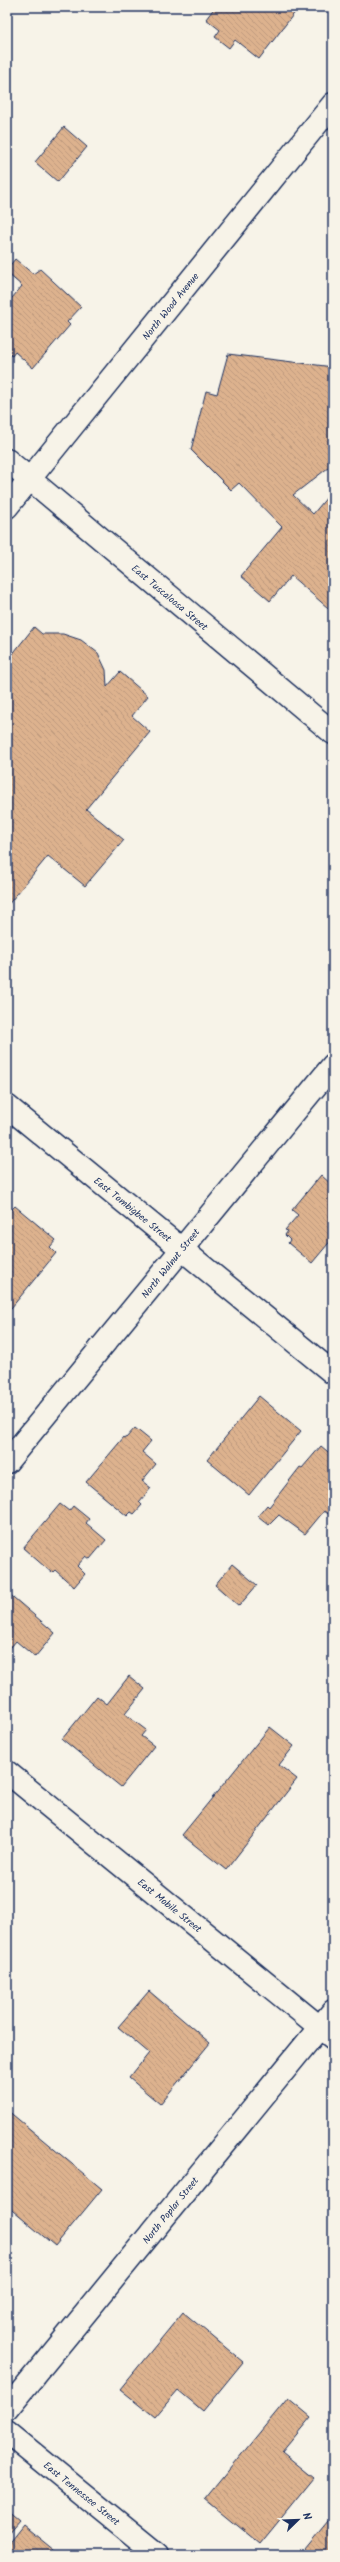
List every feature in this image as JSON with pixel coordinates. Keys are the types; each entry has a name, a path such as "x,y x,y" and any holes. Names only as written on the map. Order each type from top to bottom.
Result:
{"street":[{"name":"North Wood Avenue","path":"7,507 333,104"},
{"name":"East Tuscaloosa Street","path":"7,460 333,733"},
{"name":"North Walnut Street","path":"7,1462 333,1065"},
{"name":"East Tombigbee Street","path":"7,1106 333,1373"},
{"name":"East Mobile Street","path":"7,1772 329,2025"},
{"name":"North Poplar Street","path":"7,2409 329,2025"},
{"name":"East Tennessee Street","path":"7,2432 158,2555"}],"building":[{"path":"215,7 291,7 296,11 259,59 235,40 229,48 215,37 220,30 206,19"},
{"path":"64,127 87,147 58,182 35,162"},
{"path":"15,259 33,274 40,269 81,307 67,322 70,325 33,368 15,352 12,356 7,351 7,304 22,286 7,273 7,269"},
{"path":"228,354 333,367 333,464 293,495 313,514 333,490 333,602 328,608 291,576 270,601 241,576 282,527 239,483 231,490 191,450 206,391 217,394"},
{"path":"34,627 42,634 63,634 81,640 98,653 106,670 107,687 120,672 148,696 132,716 150,732 86,809 124,840 85,886 48,856 7,906 7,661"},
{"path":"321,1175 333,1186 333,1238 312,1263 288,1243 290,1240 285,1235 288,1231 285,1230 298,1215 292,1210"},
{"path":"15,1206 56,1240 50,1247 56,1253 7,1313 7,1214"},
{"path":"259,1396 301,1431 249,1495 207,1460"},
{"path":"135,1428 151,1441 142,1452 156,1464 142,1481 151,1488 139,1502 142,1505 134,1514 131,1512 127,1516 86,1482 124,1437 126,1438"},
{"path":"321,1446 333,1456 333,1511 330,1515 324,1511 305,1534 279,1515 269,1525 258,1516 267,1505 269,1507 300,1467 302,1468"},
{"path":"60,1504 69,1511 73,1506 89,1519 86,1523 106,1540 90,1559 86,1556 77,1566 85,1574 74,1587 55,1570 52,1573 23,1548"},
{"path":"232,1564 257,1585 239,1606 215,1585"},
{"path":"7,1592 55,1633 35,1657 16,1641 7,1652"},
{"path":"129,1676 145,1689 125,1714 146,1730 141,1736 154,1746 121,1787 62,1739 97,1696 107,1704"},
{"path":"270,1727 294,1746 279,1765 297,1779 226,1870 182,1835"},
{"path":"149,1991 210,2043 160,2104 129,2078 149,2053 118,2027"},
{"path":"7,2110 102,2189 55,2246 7,2206"},
{"path":"183,2312 243,2362 203,2411 178,2390 155,2417 120,2389"},
{"path":"288,2398 311,2417 282,2452 314,2478 260,2544 205,2499"},
{"path":"7,2511 19,2521 7,2535"},
{"path":"333,2515 333,2555 300,2555"},
{"path":"23,2525 60,2555 7,2555 7,2545"}]}
